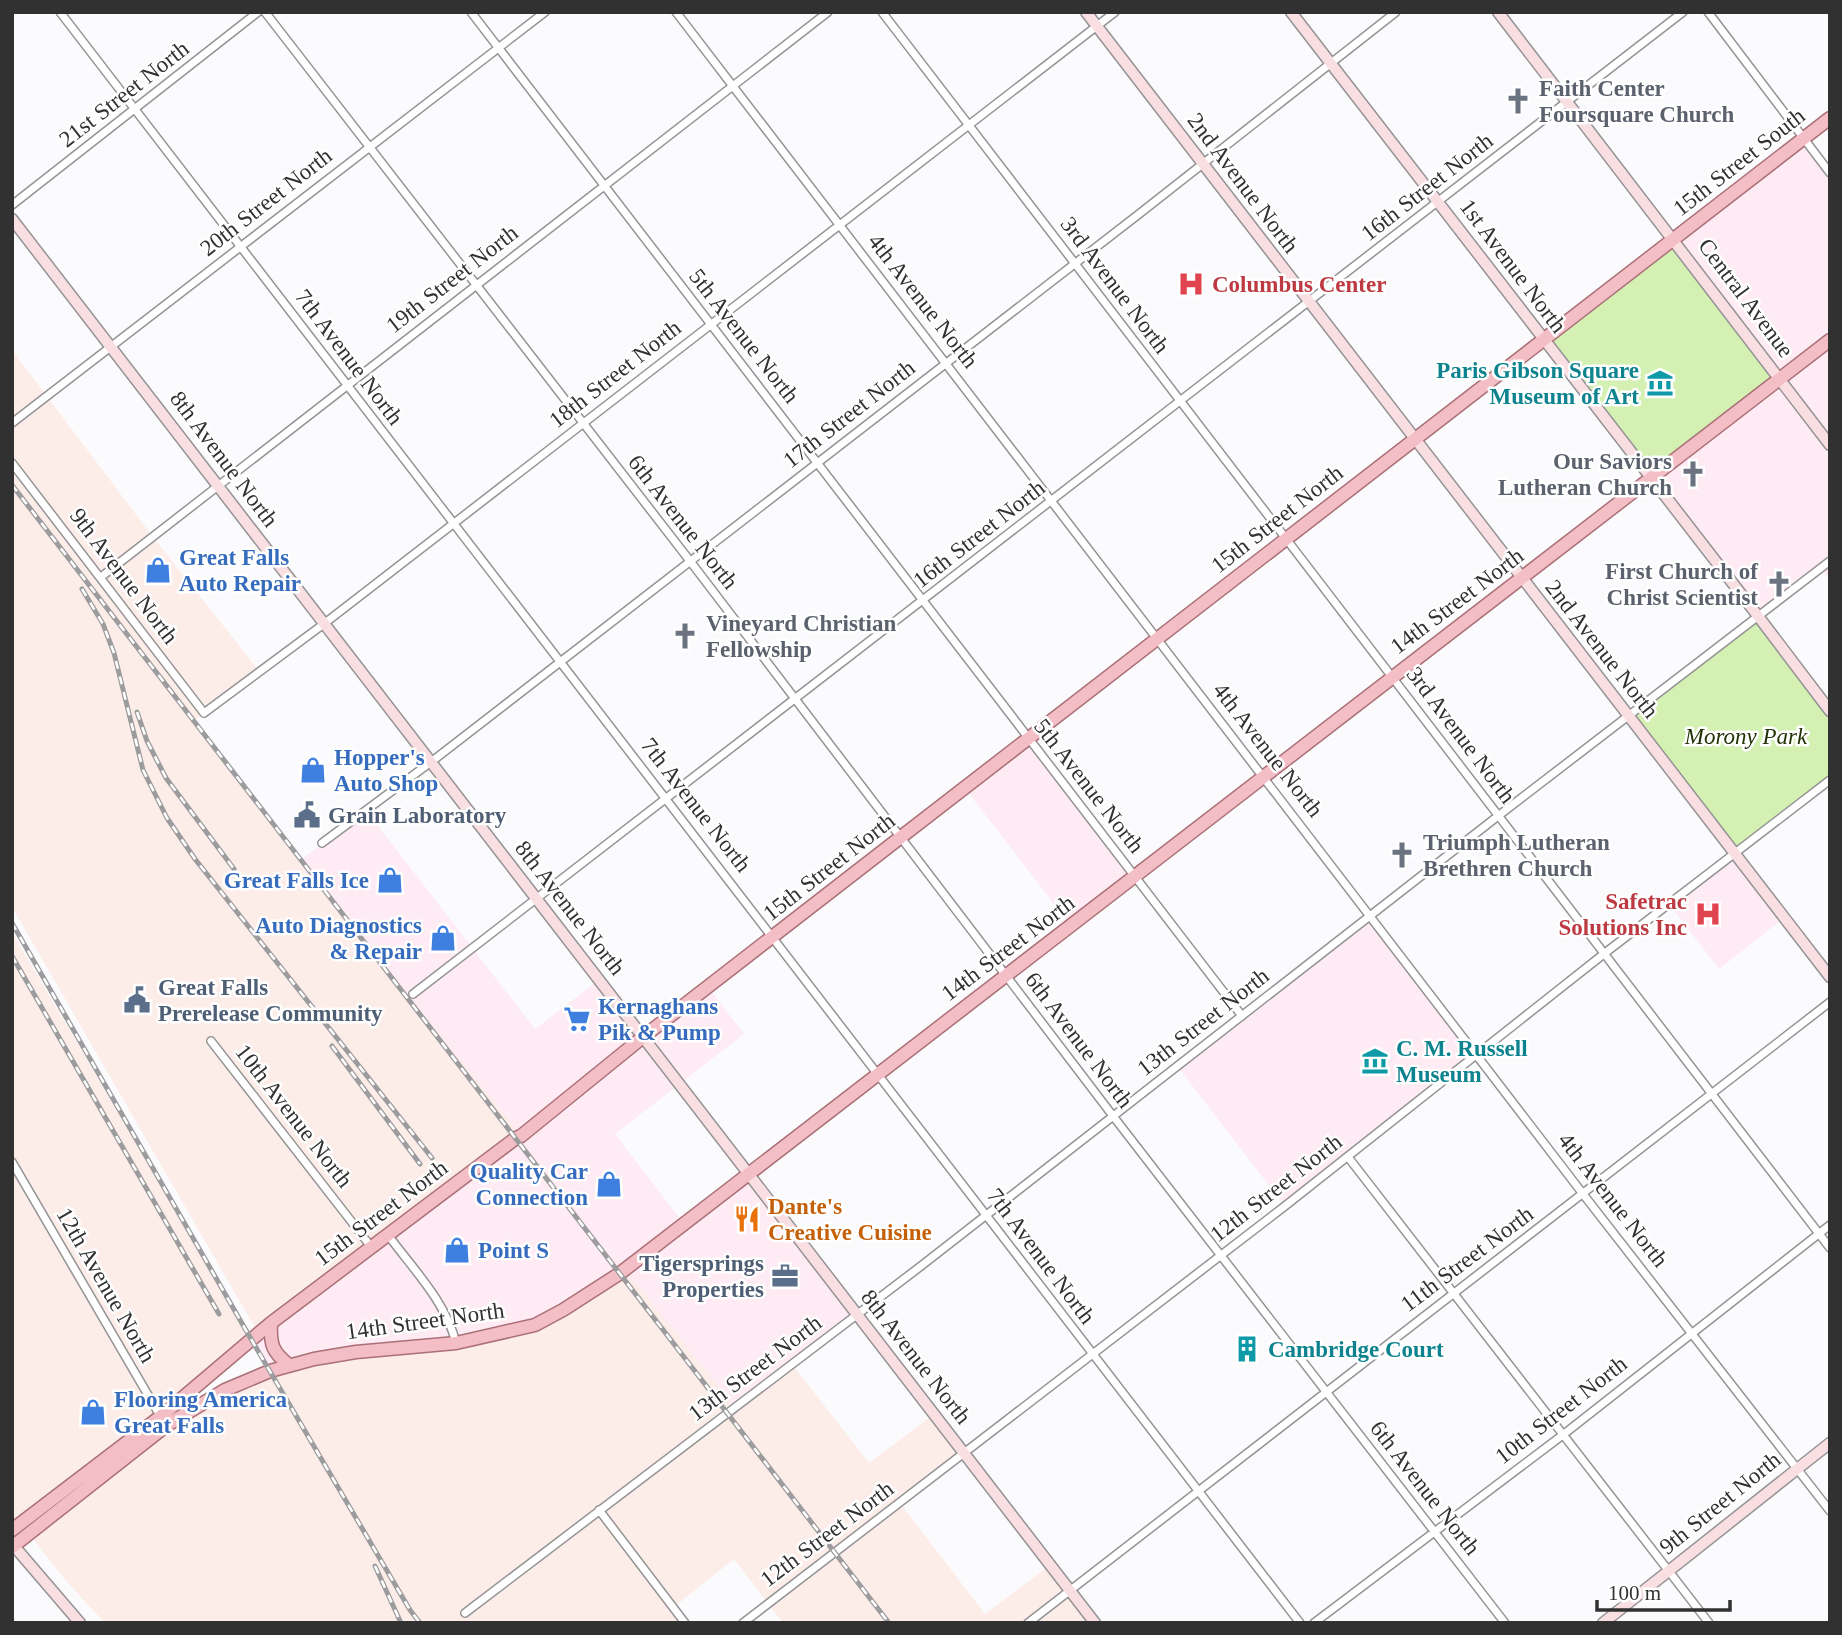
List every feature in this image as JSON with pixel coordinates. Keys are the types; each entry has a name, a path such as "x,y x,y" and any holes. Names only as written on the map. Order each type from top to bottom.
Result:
{"main road":[{"name":"2nd Avenue North","path":"1086,12 1830,977"},
{"name":"1st Avenue North","path":"1291,12 1830,711"},
{"name":"Central Avenue","path":"1498,12 1830,445"},
{"name":"15th Street South","path":"1674,239 1830,118"},
{"name":"8th Avenue North","path":"12,219 113,346 217,485 1095,1623"},
{"name":"15th Street North","path":"13,1546 164,1421 271,1323 521,1136 643,1037 1674,239"},
{"name":"14th Street North","path":"194,1408 225,1390 289,1365 356,1352 456,1343 535,1325 563,1310 619,1273 748,1175 1830,341"},
{"path":"271,1323 270,1345 276,1356 289,1365"},
{"name":"15th Street North","path":"12,1530 164,1421 194,1408"},
{"name":"9th Street North","path":"1603,1623 1830,1443"},
{"path":"13,1546 80,1623"}],"street":[{"name":"7th Avenue North","path":"60,12 1300,1623"},
{"name":"21st Street North","path":"12,205 258,12"},
{"name":"6th Avenue North","path":"265,12 796,699 1112,1116 1505,1623"},
{"name":"5th Avenue North","path":"471,12 1242,1016"},
{"name":"20th Street North","path":"12,423 545,12"},
{"name":"4th Avenue North","path":"676,12 1583,1194 1830,1511"},
{"name":"19th Street North","path":"101,577 828,12"},
{"name":"3rd Avenue North","path":"882,12 1830,1248"},
{"name":"18th Street North","path":"204,713 326,624 839,223 1115,12"},
{"name":"17th Street North","path":"322,843 431,762 1396,12"},
{"name":"16th Street North","path":"413,994 1684,12"},
{"path":"1708,12 1830,173"},
{"name":"9th Avenue North","path":"12,463 204,713"},
{"name":"13th Street North","path":"466,1613 857,1316 1830,561"},
{"name":"12th Street North","path":"743,1623 1348,1157 1605,953 1830,780"},
{"name":"11th Street North","path":"1028,1623 1830,1002"},
{"name":"10th Avenue North","path":"211,1041 372,1248"},
{"path":"1348,1157 1709,1623"},
{"name":"12th Avenue North","path":"12,1162 164,1421"},
{"name":"10th Street North","path":"1314,1623 1564,1434 1830,1225"},
{"path":"388,1235 442,1308 451,1324 456,1343"},
{"path":"599,1510 685,1623"}],"shaded area":[{"path":"1803,138 1830,173 1830,580 1821,569 1758,616 1652,478 1674,239"},
{"path":"12,350 153,537 260,672 194,721 521,1136 258,1333 12,907"},
{"path":"1028,738 1135,877 1071,926 964,787"},
{"path":"365,809 535,1029 599,980 644,1037 708,987 744,1034 615,1134 684,1224 748,1175 857,1316 734,1407 535,1325 270,1371 251,1339 516,1138 301,860"},
{"path":"1735,854 1784,918 1719,969 1669,904"},
{"path":"1371,916 1477,1056 1285,1206 1177,1066"},
{"path":"12,932 251,1339 12,1530"},
{"path":"625,1269 734,1407 792,1364 869,1463 934,1414 965,1453 900,1503 985,1614 1050,1565 1095,1623 783,1623 734,1559 674,1607 685,1623 105,1623 66,1581 29,1534 167,1425 270,1371 535,1325"}],"green space":[{"path":"1674,239 1781,379 1652,478 1544,341"},
{"name":"Morony Park","path":"1758,616 1830,711 1830,781 1735,854 1628,716"}],"railway":[{"path":"12,485 889,1623"},
{"path":"82,589 103,624 114,653 143,770 167,818 195,859 432,1158"},
{"path":"137,712 147,741 166,778 234,869"},
{"path":"12,923 251,1339 420,1623"},
{"path":"12,956 219,1314"},
{"path":"332,1046 420,1164"},
{"path":"375,1566 401,1623"}],"place":[{"name":"Faith Center Foursquare Church","path":"1518,101"},
{"name":"Columbus Center","path":"1191,284"},
{"name":"Paris Gibson Square Museum of Art","path":"1660,383"},
{"name":"Our Saviors Lutheran Church","path":"1693,474"},
{"name":"Great Falls Auto Repair","path":"158,570"},
{"name":"First Church of Christ Scientist","path":"1779,584"},
{"name":"Vineyard Christian Fellowship","path":"685,636"},
{"name":"Hopper's Auto Shop","path":"313,770"},
{"name":"Grain Laboratory","path":"307,815"},
{"name":"Triumph Lutheran Brethren Church","path":"1402,855"},
{"name":"Great Falls Ice","path":"390,880"},
{"name":"Safetrac Solutions Inc","path":"1708,914"},
{"name":"Auto Diagnostics & Repair","path":"443,938"},
{"name":"Great Falls Prerelease Community","path":"137,1000"},
{"name":"Kernaghans Pik & Pump","path":"577,1019"},
{"name":"C. M. Russell Museum","path":"1375,1061"},
{"name":"Quality Car Connection","path":"609,1184"},
{"name":"Dante's Creative Cuisine","path":"747,1219"},
{"name":"Point S","path":"457,1250"},
{"name":"Tigersprings Properties","path":"785,1276"},
{"name":"Cambridge Court","path":"1247,1349"},
{"name":"Flooring America Great Falls","path":"93,1412"}]}
